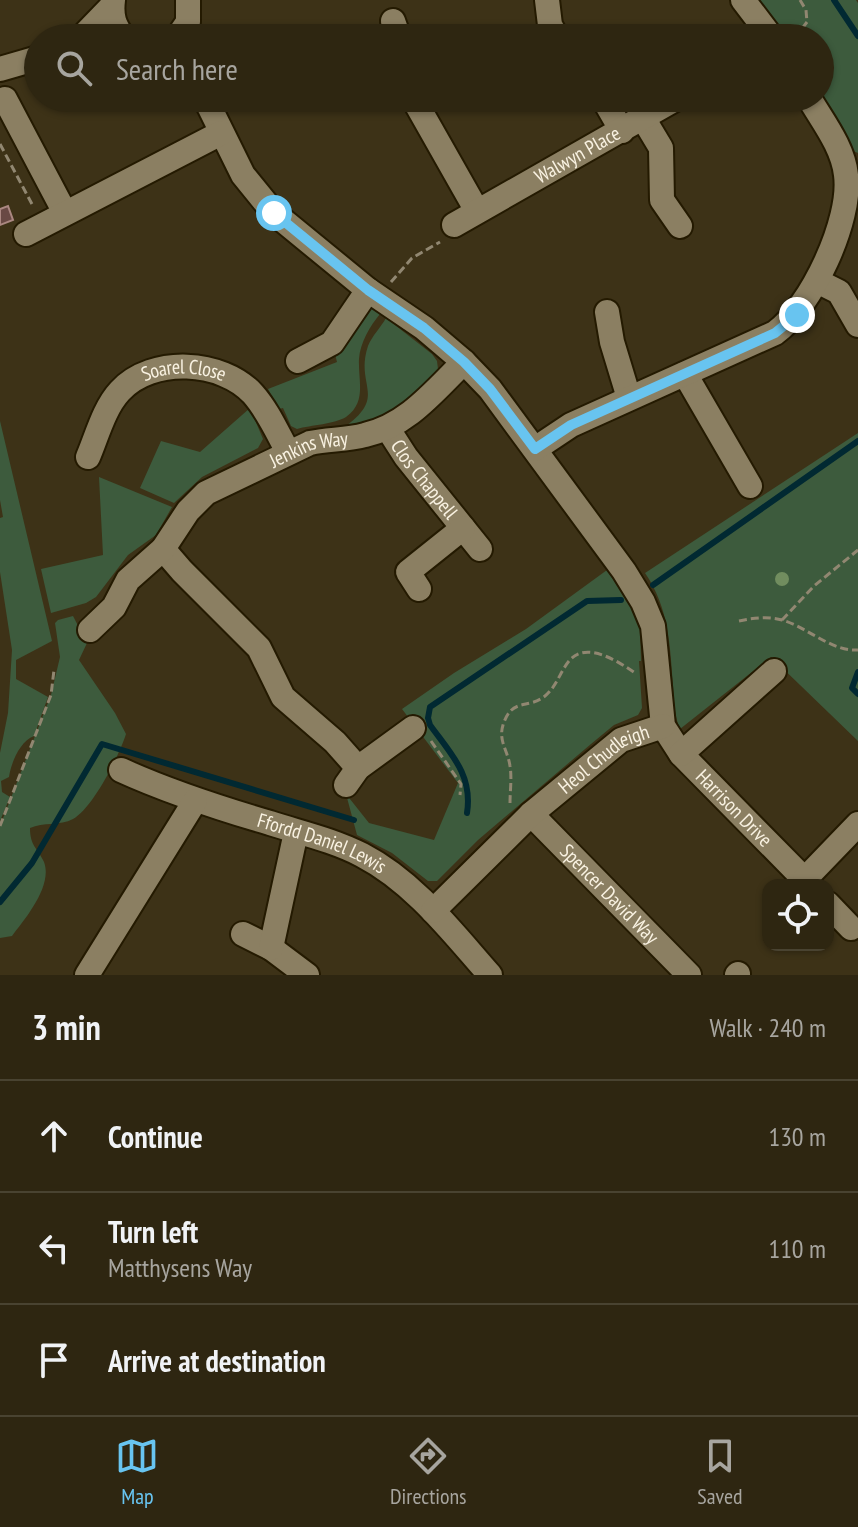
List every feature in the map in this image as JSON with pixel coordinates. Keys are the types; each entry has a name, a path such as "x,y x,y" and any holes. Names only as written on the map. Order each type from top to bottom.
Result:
{"street":[{"path":"743,0 761,24"},
{"path":"94,24 113,3"},
{"path":"113,3 115,24"},
{"path":"0,69 24,62"},
{"path":"5,99 65,213"},
{"name":"Heol Chudleigh","path":"211,112 243,175 274,213 374,294 424,328 490,389 624,571 653,626 663,726 621,740 520,810 433,911"},
{"path":"412,112 477,211"},
{"path":"611,112 622,131"},
{"name":"Walwyn Place","path":"454,225 653,112"},
{"path":"535,449 571,425 775,333 797,315 817,281 845,209 847,192 844,163 817,112"},
{"path":"643,118 661,148 662,200 680,226"},
{"path":"26,234 221,133"},
{"path":"817,281 839,292 858,325"},
{"path":"298,361 332,343 374,294"},
{"path":"607,312 612,342 629,398"},
{"name":"Jenkins Way","path":"90,630 114,607 128,580 163,549 188,511 206,493 310,443 324,439 344,440 388,429 412,413 464,362"},
{"name":"Soarel Close","path":"88,457 111,402 121,390 152,371 170,367 213,370 244,385 265,409 288,452"},
{"path":"685,374 750,486"},
{"name":"Clos Chappell","path":"388,429 406,457 480,549"},
{"name":"Clos Chappell","path":"419,589 408,572 463,528"},
{"path":"163,549 259,648 283,697 335,742 352,776 413,728"},
{"path":"681,754 774,671"},
{"name":"Harrison Drive","path":"663,726 681,754 804,879"},
{"name":"Ffordd Daniel Lewis","path":"121,770 195,801 330,841 363,855 394,876 433,911"},
{"path":"87,975 195,801"},
{"name":"Spencer David Way","path":"520,810 689,975"},
{"path":"810,879 858,824"},
{"path":"271,948 296,832"},
{"path":"834,910 851,928"},
{"path":"433,911 490,975"},
{"path":"243,934 271,948 307,975"}],"path":[{"path":"800,0 806,10 806,24"},
{"path":"0,144 33,206"},
{"path":"374,294 412,258 434,244 459,235 454,225"},
{"path":"782,620 814,586 858,550"},
{"path":"739,621 756,618 782,620 838,646 858,650"},
{"path":"520,810 501,734 510,710 515,705 537,702 549,693 568,661 581,653 591,652 635,673 643,672"},
{"path":"0,826 51,695 54,670"},
{"path":"413,728 417,727 426,734 461,784 460,795"}],"green space":[{"path":"758,0 856,0 858,3 858,153 853,151 830,112 834,112 834,24 775,24"},
{"path":"366,305 380,314 361,347 357,405 346,417 336,421 297,429 291,426 283,408 279,409 268,389 337,362 335,354"},
{"path":"386,318 432,354 438,369 432,382 394,415 339,431 364,409 368,391 365,360 368,346"},
{"path":"250,408 263,439 258,448 202,477 174,503 140,488 161,441 200,452"},
{"path":"0,421 52,641 16,660 16,679 48,697 34,736 20,747 9,777 1,781 2,792 10,797 0,821 0,753 8,713 12,650 0,572 0,518 3,517 0,500"},
{"path":"858,433 858,741 771,657 680,729 664,613 645,573"},
{"path":"99,477 172,507 156,535 128,555 96,597 51,613 41,569 103,555"},
{"path":"607,570 640,627 642,708 638,715 614,725 478,840 437,881 428,881 392,853 357,835 346,794 369,823 434,840 458,783 402,709 526,629"},
{"path":"73,616 87,643 79,660 126,734 104,781 81,813 68,821 30,828 33,843 44,862 45,881 24,921 12,936 0,938 0,826 51,695 60,657 55,623"}],"building":[{"path":"8,206 13,220 0,225 0,209"}],"waterway":[{"path":"834,0 858,36"},
{"path":"653,585 858,441"},
{"path":"467,813 467,787 459,766 430,725 430,707 587,601 621,600"},
{"path":"858,672 852,688 858,694"},
{"path":"0,902 32,863 102,744 354,820"}],"route":[{"path":"274,213 305,241 424,328 464,362 490,389 535,449 571,425 775,333 797,315"}]}
